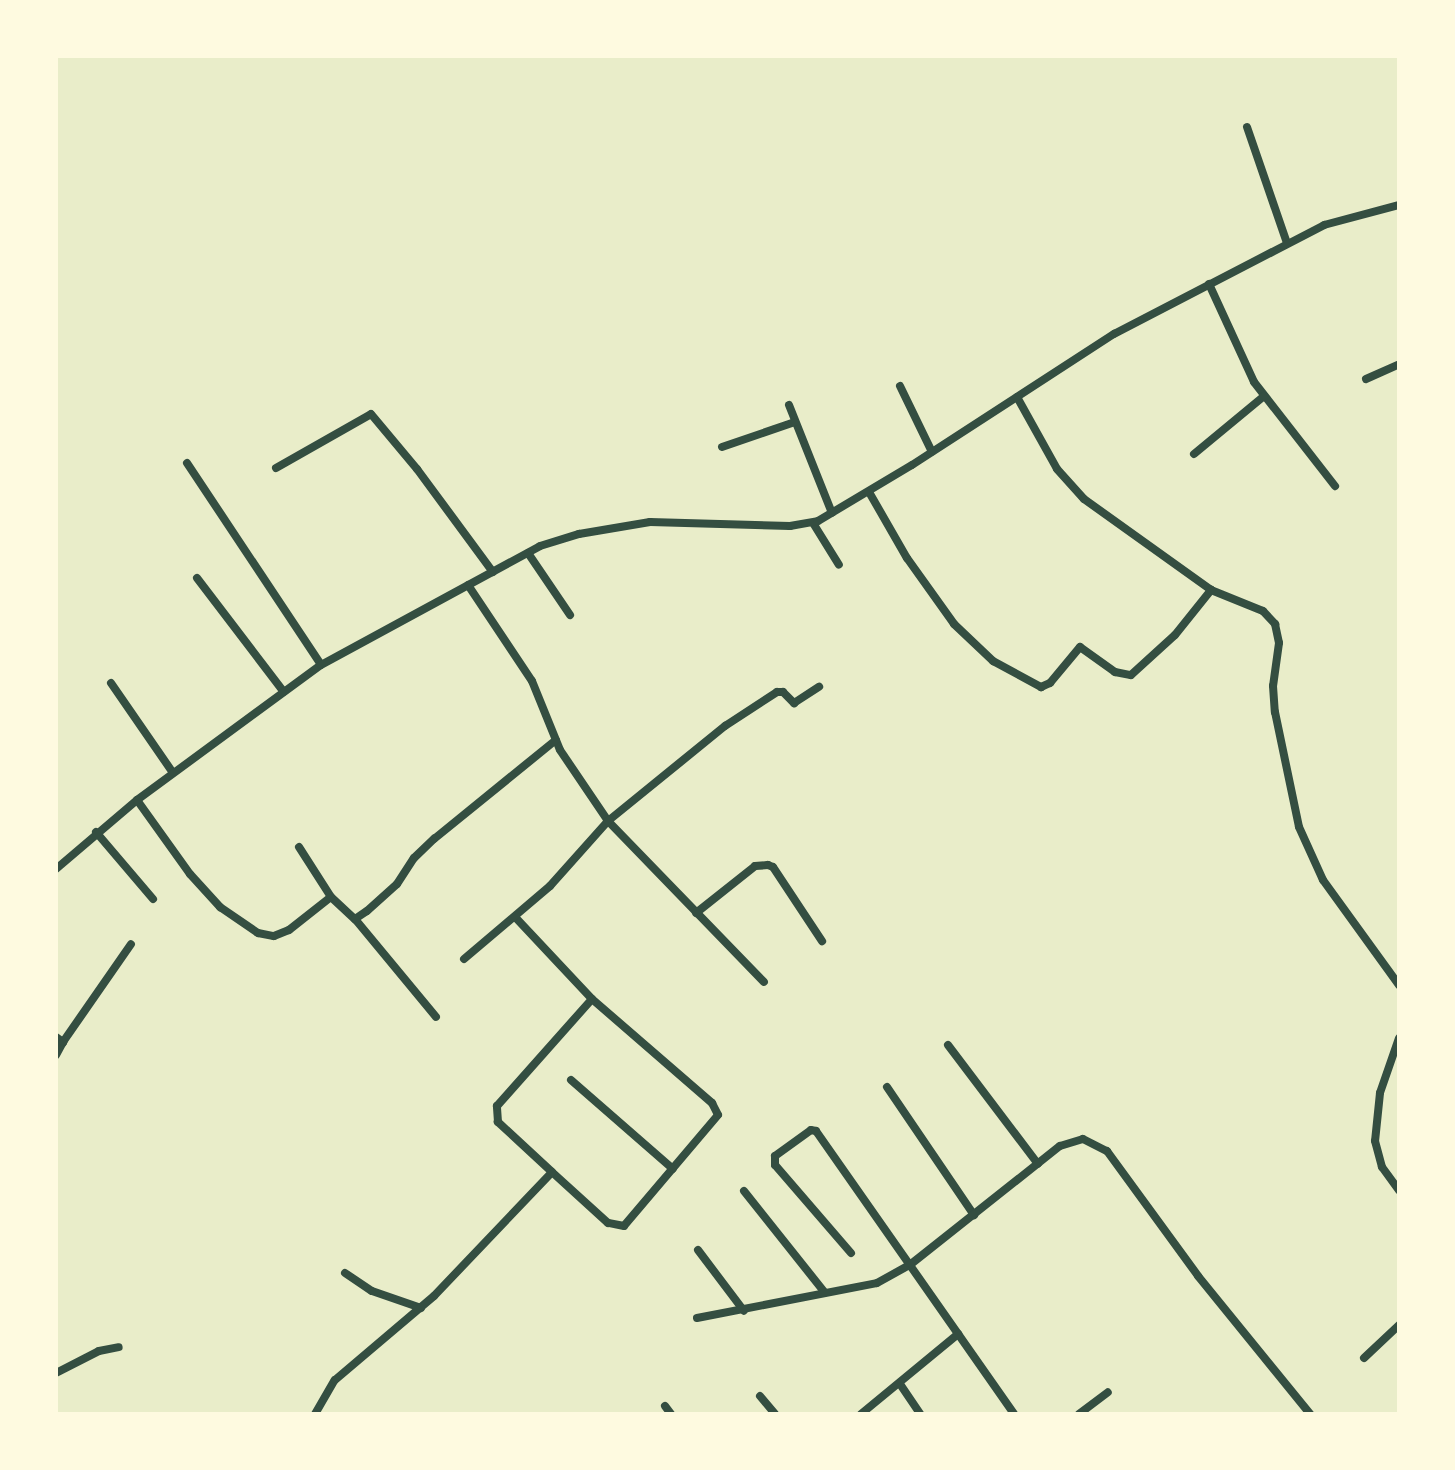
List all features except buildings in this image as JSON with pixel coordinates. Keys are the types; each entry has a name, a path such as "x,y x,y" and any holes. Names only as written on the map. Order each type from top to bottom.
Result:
{"street":[{"path":"1247,127 1287,243"},
{"path":"56,869 137,800 321,665 528,553 562,538 650,522 779,526 813,523 869,492 1093,346 1287,243 1337,220 1399,205"},
{"path":"1209,284 1246,368 1264,396 1335,486"},
{"path":"1366,379 1399,364"},
{"path":"900,386 932,452"},
{"path":"1194,454 1264,396"},
{"path":"1017,397 1057,469 1075,490 1211,590 1263,611 1275,624 1279,643 1273,686 1275,712 1299,827 1323,880 1399,985"},
{"path":"789,405 832,513"},
{"path":"276,468 371,414 417,469 493,572"},
{"path":"722,447 795,422"},
{"path":"187,463 321,665"},
{"path":"869,492 913,567 954,624 993,661 1041,687 1050,683 1080,647 1115,672 1131,675 1175,635 1211,590"},
{"path":"813,523 839,565"},
{"path":"528,553 570,615"},
{"path":"197,578 284,692"},
{"path":"468,585 532,681 556,740 608,821 764,982"},
{"path":"111,683 173,773"},
{"path":"464,959 516,918 608,821 749,710 780,691 794,703 819,687"},
{"path":"355,919 397,884 414,858 434,839 556,740"},
{"path":"137,800 204,891 230,916 258,933 274,936 286,933 331,897"},
{"path":"96,832 153,899"},
{"path":"299,847 331,897 355,919 436,1017"},
{"path":"696,913 755,866 768,865 773,867 822,941"},
{"path":"516,918 592,999 717,1110 716,1119 619,1227 608,1223 498,1122 497,1106 592,999"},
{"path":"56,1055 60,1039 131,944"},
{"path":"1399,1038 1380,1093 1375,1141 1382,1167 1399,1190"},
{"path":"948,1045 1038,1164"},
{"path":"571,1080 673,1169"},
{"path":"887,1087 974,1215"},
{"path":"851,1253 775,1165 775,1156 811,1130 816,1131 1014,1414"},
{"path":"697,1318 877,1283 911,1264 1070,1141 1083,1139 1107,1151 1198,1276 1310,1414"},
{"path":"315,1414 335,1380 421,1308 552,1172"},
{"path":"744,1191 825,1293"},
{"path":"698,1250 744,1311"},
{"path":"345,1273 372,1291 421,1308"},
{"path":"1364,1358 1399,1325"},
{"path":"861,1414 958,1334"},
{"path":"56,1373 99,1351 119,1347"},
{"path":"900,1384 920,1414"},
{"path":"1079,1414 1108,1392"},
{"path":"760,1396 774,1413"},
{"path":"665,1406 671,1414"}]}
